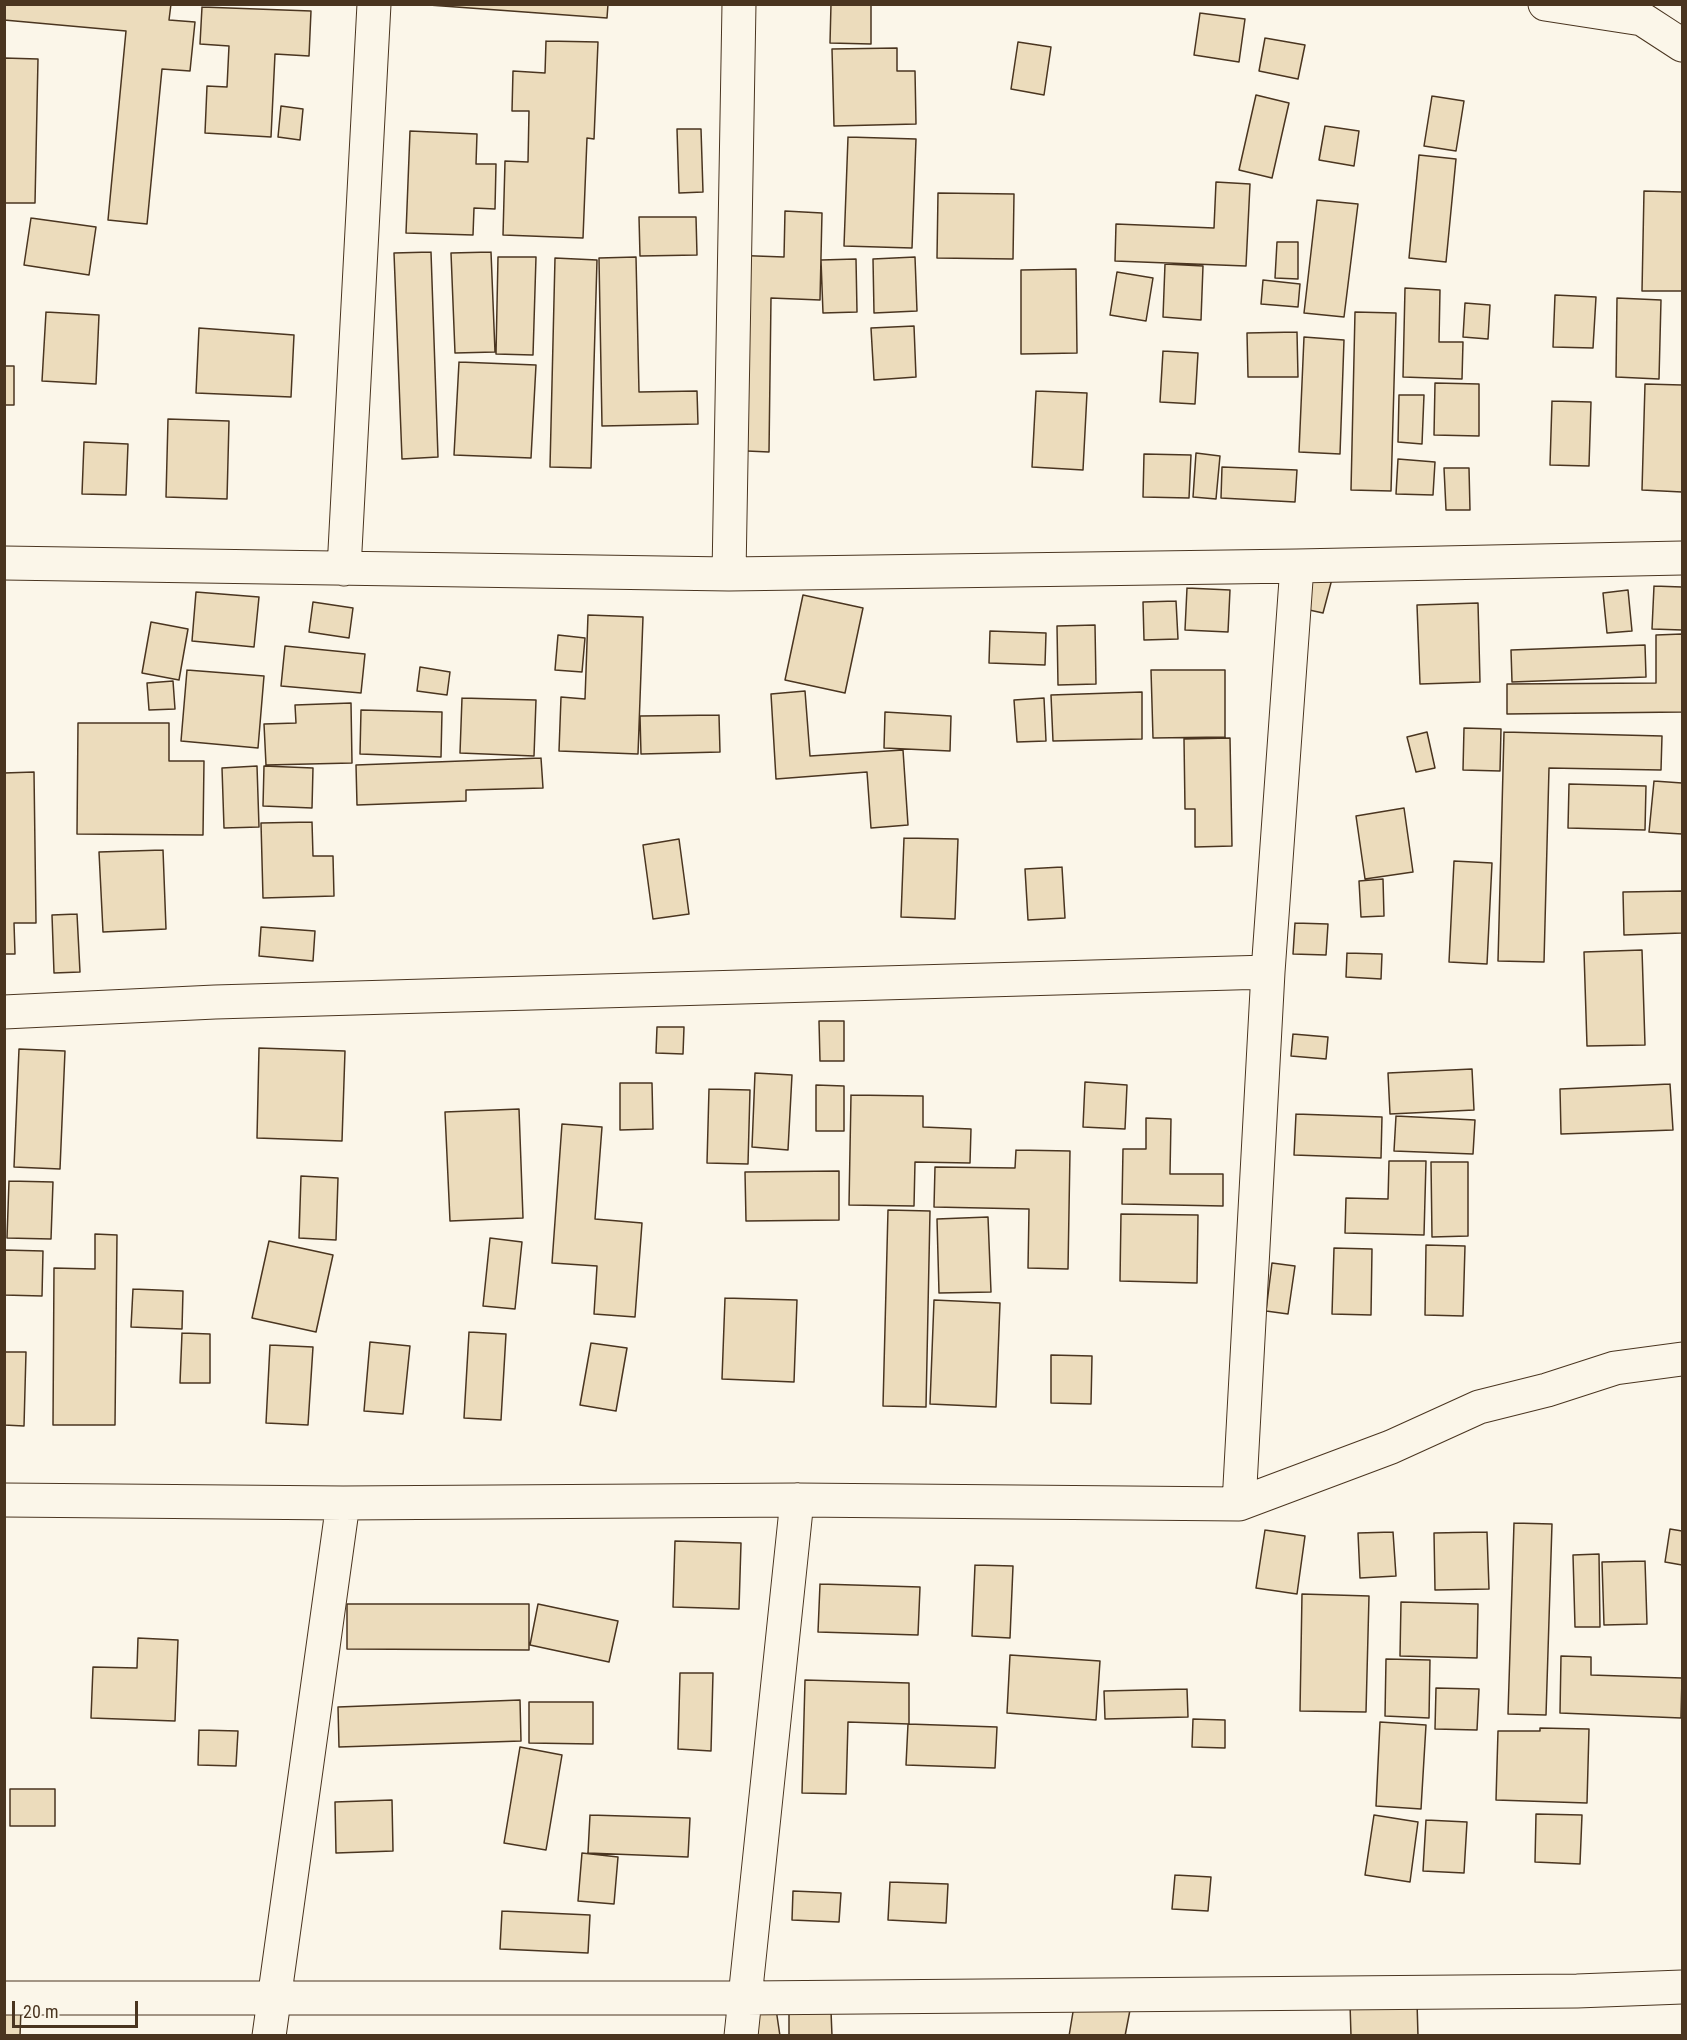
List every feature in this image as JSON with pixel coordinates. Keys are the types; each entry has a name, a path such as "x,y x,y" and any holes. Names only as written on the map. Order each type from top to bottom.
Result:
{"street":[{"path":"344,569 374,4"},
{"path":"729,574 739,4"},
{"path":"1545,4 1642,19 1683,45"},
{"path":"4,563 729,574 1683,558"},
{"path":"1239,1504 1268,972 1297,566"},
{"path":"4,1011 239,1001 1268,972"},
{"path":"4,1500 343,1503 797,1500 1239,1504 1391,1447 1479,1407 1547,1390 1615,1368 1683,1359"},
{"path":"741,2036 797,1500"},
{"path":"269,2036 343,1503"},
{"path":"4,1998 746,1998 1683,1988"}],"building":[{"path":"4,4 171,4 169,20 195,22 190,71 162,69 147,224 108,220 126,31 4,20"},
{"path":"415,4 608,4 607,18"},
{"path":"831,4 871,4 871,44 830,43"},
{"path":"202,7 311,11 309,56 275,54 271,137 205,133 207,86 227,87 229,46 200,44"},
{"path":"1200,13 1245,19 1239,62 1194,55"},
{"path":"1265,38 1305,45 1298,79 1259,71"},
{"path":"546,41 598,42 594,139 587,138 583,238 503,235 505,161 528,162 529,111 512,111 513,71 545,73"},
{"path":"1018,42 1051,47 1044,95 1011,89"},
{"path":"897,48 897,71 915,71 916,124 834,126 832,49"},
{"path":"4,58 38,59 35,203 4,203"},
{"path":"1256,95 1289,103 1272,178 1239,170"},
{"path":"1432,96 1464,101 1456,151 1424,146"},
{"path":"281,106 303,109 300,140 278,137"},
{"path":"1325,126 1359,131 1354,166 1319,160"},
{"path":"677,129 701,129 703,192 679,193"},
{"path":"410,131 477,134 476,164 496,164 495,209 474,208 473,235 406,233"},
{"path":"848,137 916,139 912,248 844,246"},
{"path":"1419,155 1456,159 1446,262 1409,258"},
{"path":"1216,182 1250,184 1246,266 1115,261 1116,224 1214,228"},
{"path":"1644,191 1682,192 1682,291 1642,291"},
{"path":"938,193 1014,194 1013,259 937,258"},
{"path":"1317,200 1358,204 1344,317 1304,313"},
{"path":"785,211 822,213 820,300 771,298 769,452 725,450 729,255 784,257"},
{"path":"639,217 696,217 697,255 640,256"},
{"path":"31,218 96,227 89,275 24,265"},
{"path":"1277,242 1298,242 1298,279 1275,278"},
{"path":"431,252 438,457 402,459 394,253"},
{"path":"491,252 495,352 455,353 451,253"},
{"path":"498,257 536,257 533,355 496,354"},
{"path":"636,257 639,392 697,391 698,424 602,426 599,258"},
{"path":"915,257 917,311 874,313 873,259"},
{"path":"555,258 597,260 591,468 550,467"},
{"path":"856,259 857,312 823,313 821,260"},
{"path":"1165,264 1203,266 1201,320 1163,317"},
{"path":"1076,269 1077,353 1021,354 1021,270"},
{"path":"1117,272 1153,278 1146,321 1110,315"},
{"path":"1263,280 1300,284 1298,307 1261,304"},
{"path":"1405,288 1440,290 1439,342 1463,342 1462,379 1403,377"},
{"path":"1555,295 1596,297 1593,348 1553,347"},
{"path":"1617,298 1661,300 1659,379 1616,377"},
{"path":"1465,303 1490,305 1488,339 1463,337"},
{"path":"46,312 99,315 96,384 42,381"},
{"path":"1355,312 1396,313 1391,491 1351,490"},
{"path":"914,326 916,377 874,380 871,328"},
{"path":"199,328 294,335 291,397 196,393"},
{"path":"1297,332 1298,377 1248,377 1247,333"},
{"path":"1304,337 1344,340 1340,454 1299,452"},
{"path":"1163,351 1198,353 1195,404 1160,402"},
{"path":"459,362 536,365 531,458 454,455"},
{"path":"4,366 14,366 14,405 4,405"},
{"path":"1435,383 1479,384 1479,436 1434,435"},
{"path":"1645,384 1682,385 1682,492 1642,490"},
{"path":"1036,391 1087,393 1083,470 1032,467"},
{"path":"1399,395 1424,395 1422,444 1398,442"},
{"path":"1552,401 1591,402 1589,466 1550,465"},
{"path":"168,419 229,421 227,499 166,497"},
{"path":"84,442 128,444 126,495 82,494"},
{"path":"1196,453 1220,456 1216,499 1193,497"},
{"path":"1144,454 1191,455 1189,498 1143,497"},
{"path":"1398,459 1435,462 1433,495 1396,494"},
{"path":"1222,467 1297,470 1295,502 1221,498"},
{"path":"1444,468 1469,468 1470,510 1446,510"},
{"path":"1300,572 1332,579 1323,613 1291,606"},
{"path":"1654,586 1682,587 1682,630 1652,629"},
{"path":"1187,588 1230,590 1228,632 1185,630"},
{"path":"1628,590 1632,631 1607,633 1603,593"},
{"path":"196,592 259,597 254,647 192,641"},
{"path":"803,595 863,608 845,693 785,680"},
{"path":"1176,601 1178,639 1144,640 1143,602"},
{"path":"313,602 353,608 349,638 309,632"},
{"path":"1478,603 1480,682 1420,684 1417,605"},
{"path":"588,615 643,617 638,754 559,751 561,697 585,699"},
{"path":"151,622 188,629 179,680 142,673"},
{"path":"1095,625 1096,684 1058,685 1057,626"},
{"path":"990,631 1046,633 1045,665 989,663"},
{"path":"1682,634 1682,712 1507,714 1507,684 1656,683 1656,635"},
{"path":"558,635 585,638 582,672 555,670"},
{"path":"1645,645 1646,677 1512,682 1511,650"},
{"path":"285,646 365,654 361,693 281,686"},
{"path":"420,667 450,672 447,695 417,691"},
{"path":"187,670 264,676 258,748 181,741"},
{"path":"1151,670 1225,670 1225,737 1153,738"},
{"path":"173,681 175,709 149,710 147,683"},
{"path":"805,691 810,756 903,750 908,825 871,828 867,772 776,779 771,694"},
{"path":"1142,692 1142,739 1053,741 1051,695"},
{"path":"462,698 536,700 534,756 460,753"},
{"path":"1044,698 1046,741 1017,742 1014,700"},
{"path":"351,703 352,763 266,765 264,724 296,723 295,705"},
{"path":"361,710 442,712 441,757 360,754"},
{"path":"885,712 951,716 950,751 884,748"},
{"path":"719,715 720,752 641,754 640,716"},
{"path":"78,723 169,723 169,761 204,761 203,835 77,834"},
{"path":"1464,728 1501,729 1500,771 1463,770"},
{"path":"1427,732 1435,768 1416,772 1407,737"},
{"path":"1504,732 1662,736 1661,770 1549,768 1544,962 1498,961"},
{"path":"1230,738 1232,846 1195,847 1195,809 1185,809 1184,739"},
{"path":"541,758 543,788 466,790 466,801 357,805 356,765"},
{"path":"257,766 259,827 224,828 222,768"},
{"path":"264,766 313,768 312,808 263,806"},
{"path":"34,772 36,923 14,923 15,954 4,954 4,773"},
{"path":"1654,781 1682,783 1682,834 1649,832"},
{"path":"1569,784 1646,786 1645,830 1568,828"},
{"path":"1404,808 1413,872 1365,879 1356,816"},
{"path":"312,822 313,856 333,856 334,896 263,898 261,823"},
{"path":"904,838 958,839 955,919 901,917"},
{"path":"679,839 689,914 653,919 643,845"},
{"path":"163,850 166,929 103,932 99,852"},
{"path":"1454,861 1492,863 1487,964 1449,962"},
{"path":"1062,867 1065,918 1028,920 1025,869"},
{"path":"1383,879 1384,916 1361,917 1359,881"},
{"path":"1682,891 1682,933 1624,935 1623,892"},
{"path":"77,914 80,972 54,973 52,915"},
{"path":"1295,923 1328,924 1326,955 1293,954"},
{"path":"261,927 315,931 313,961 259,956"},
{"path":"1642,950 1645,1045 1587,1046 1584,952"},
{"path":"1347,953 1382,954 1381,979 1346,977"},
{"path":"819,1021 844,1021 844,1061 820,1061"},
{"path":"657,1027 684,1027 683,1054 656,1053"},
{"path":"1293,1034 1328,1037 1326,1059 1291,1056"},
{"path":"259,1048 345,1051 342,1141 257,1138"},
{"path":"19,1049 65,1051 60,1169 14,1167"},
{"path":"1472,1069 1474,1110 1390,1114 1388,1073"},
{"path":"755,1073 792,1075 788,1150 752,1147"},
{"path":"1085,1082 1127,1085 1125,1129 1083,1127"},
{"path":"620,1083 652,1083 653,1129 620,1130"},
{"path":"1670,1084 1673,1130 1561,1134 1560,1089"},
{"path":"816,1085 844,1086 844,1131 816,1131"},
{"path":"709,1089 750,1090 748,1164 707,1163"},
{"path":"851,1095 923,1096 923,1127 971,1129 970,1163 915,1162 914,1206 849,1205"},
{"path":"519,1109 523,1218 450,1221 445,1112"},
{"path":"1296,1114 1382,1117 1381,1158 1294,1155"},
{"path":"1396,1116 1475,1120 1473,1154 1394,1151"},
{"path":"1146,1118 1171,1119 1170,1174 1223,1174 1223,1206 1122,1204 1123,1149 1146,1149"},
{"path":"562,1124 602,1127 595,1219 642,1223 635,1317 594,1314 597,1266 552,1263"},
{"path":"1016,1150 1070,1151 1068,1269 1028,1268 1029,1209 934,1207 935,1167 1015,1168"},
{"path":"1389,1161 1426,1161 1424,1235 1345,1233 1346,1198 1388,1199"},
{"path":"1431,1162 1468,1162 1468,1236 1432,1237"},
{"path":"839,1171 839,1220 746,1221 745,1172"},
{"path":"301,1176 338,1178 336,1240 299,1238"},
{"path":"9,1181 53,1182 51,1239 7,1238"},
{"path":"888,1210 930,1211 926,1407 883,1406"},
{"path":"1121,1214 1198,1215 1197,1283 1120,1281"},
{"path":"988,1217 991,1292 939,1293 937,1219"},
{"path":"95,1234 117,1235 115,1425 53,1425 54,1268 95,1269"},
{"path":"490,1238 522,1242 515,1309 483,1306"},
{"path":"269,1241 333,1255 316,1332 252,1318"},
{"path":"1426,1245 1465,1246 1463,1316 1425,1315"},
{"path":"1334,1248 1372,1249 1371,1315 1332,1314"},
{"path":"4,1250 43,1251 42,1296 4,1295"},
{"path":"1272,1263 1295,1266 1288,1314 1266,1311"},
{"path":"133,1289 183,1291 182,1329 131,1327"},
{"path":"725,1298 797,1300 794,1382 722,1379"},
{"path":"934,1300 1000,1303 996,1407 930,1404"},
{"path":"469,1332 506,1334 501,1420 464,1418"},
{"path":"182,1333 210,1334 210,1383 180,1383"},
{"path":"370,1342 410,1346 403,1414 364,1411"},
{"path":"591,1343 627,1348 616,1411 580,1405"},
{"path":"270,1345 313,1347 308,1425 266,1423"},
{"path":"4,1352 26,1352 24,1426 4,1425"},
{"path":"1051,1355 1092,1356 1091,1404 1051,1403"},
{"path":"1514,1523 1552,1524 1546,1715 1508,1714"},
{"path":"1670,1529 1682,1531 1682,1565 1665,1562"},
{"path":"1265,1530 1305,1536 1297,1594 1256,1588"},
{"path":"1393,1532 1396,1576 1360,1578 1358,1533"},
{"path":"1487,1532 1489,1589 1435,1590 1434,1533"},
{"path":"675,1541 741,1543 739,1609 673,1607"},
{"path":"1599,1554 1600,1627 1575,1627 1573,1555"},
{"path":"1645,1561 1647,1624 1604,1625 1602,1562"},
{"path":"975,1565 1013,1566 1010,1638 972,1636"},
{"path":"820,1584 920,1587 918,1635 818,1632"},
{"path":"1302,1594 1369,1596 1366,1712 1300,1711"},
{"path":"1401,1602 1478,1604 1477,1658 1400,1656"},
{"path":"347,1604 529,1604 529,1650 347,1649"},
{"path":"538,1604 618,1621 609,1662 530,1645"},
{"path":"138,1638 178,1640 175,1721 91,1718 93,1667 137,1668"},
{"path":"1010,1655 1100,1661 1096,1720 1007,1713"},
{"path":"1561,1656 1591,1657 1591,1675 1682,1678 1681,1718 1560,1713"},
{"path":"1386,1659 1430,1660 1429,1718 1385,1716"},
{"path":"680,1673 713,1673 711,1751 678,1749"},
{"path":"805,1680 909,1683 909,1724 848,1722 846,1794 802,1793"},
{"path":"1436,1688 1479,1689 1477,1730 1435,1729"},
{"path":"1187,1689 1188,1717 1105,1719 1104,1691"},
{"path":"520,1700 521,1741 339,1747 338,1707"},
{"path":"529,1702 593,1702 593,1744 529,1743"},
{"path":"1193,1719 1225,1720 1225,1748 1192,1747"},
{"path":"1380,1722 1426,1725 1421,1809 1376,1806"},
{"path":"908,1724 997,1727 995,1768 906,1765"},
{"path":"1540,1728 1589,1729 1587,1803 1496,1800 1498,1731 1540,1731"},
{"path":"199,1730 238,1731 236,1766 198,1765"},
{"path":"520,1747 562,1755 546,1850 504,1843"},
{"path":"10,1789 55,1789 55,1826 10,1826"},
{"path":"392,1800 393,1851 336,1853 335,1802"},
{"path":"1536,1814 1582,1815 1580,1864 1535,1862"},
{"path":"590,1815 690,1818 688,1857 588,1853"},
{"path":"1374,1815 1418,1822 1410,1882 1365,1875"},
{"path":"1426,1820 1467,1822 1464,1873 1423,1871"},
{"path":"582,1853 618,1857 614,1904 578,1901"},
{"path":"1175,1875 1211,1877 1208,1911 1172,1909"},
{"path":"890,1882 948,1884 946,1923 888,1920"},
{"path":"793,1891 841,1893 839,1922 792,1920"},
{"path":"502,1911 590,1915 588,1953 500,1949"},
{"path":"1075,2000 1130,2010 1125,2036 1069,2036"},
{"path":"1417,2002 1418,2036 1351,2036 1350,2004"},
{"path":"4,2007 21,2008 20,2036 4,2036"},
{"path":"776,2009 780,2036 752,2036 748,2013"},
{"path":"831,2011 832,2036 789,2036 789,2012"}]}
